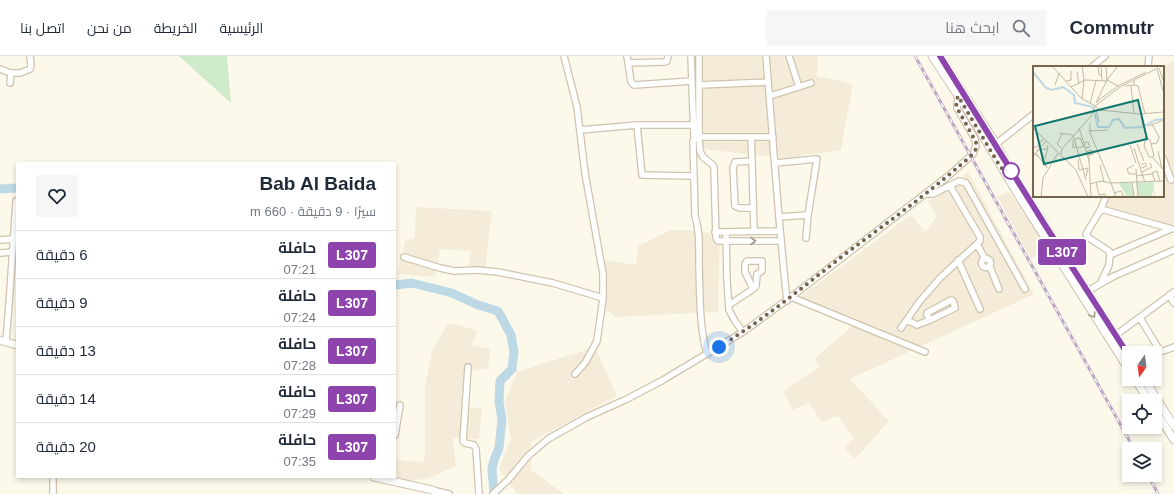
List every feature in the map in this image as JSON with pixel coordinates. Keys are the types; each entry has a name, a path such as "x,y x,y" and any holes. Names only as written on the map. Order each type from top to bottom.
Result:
{"street":[{"path":"0,69 11,73 20,73 30,69 30,56"},
{"path":"564,56 577,107 585,173 603,274 603,298 597,341 585,363 575,374"},
{"path":"627,56 631,82 634,85 692,81"},
{"path":"628,63 665,62 667,61 668,56"},
{"path":"691,56 696,138 693,176 695,216 699,241 702,328 707,354"},
{"path":"695,121 699,85 699,56"},
{"path":"766,56 780,241 789,299"},
{"path":"789,56 799,87"},
{"path":"932,56 1122,359"},
{"path":"940,56 996,144 1028,200 1123,346"},
{"path":"1093,66 1105,56"},
{"path":"10,83 11,73"},
{"path":"699,85 768,82"},
{"path":"770,96 810,83"},
{"path":"493,494 528,456 548,439 587,417 627,399 663,380 743,332 789,299 844,255 926,194 962,164 973,154 976,149 975,140 957,108 956,103 958,96"},
{"path":"996,144 1033,115"},
{"path":"580,130 695,121"},
{"path":"637,125 642,175 693,176"},
{"path":"751,137 754,231"},
{"path":"696,138 773,137"},
{"path":"696,138 701,154 713,165 714,168 715,232 717,240 780,241"},
{"path":"775,163 817,159 806,238"},
{"path":"1164,160 1172,180"},
{"path":"752,161 735,162 733,168 735,206 740,208 753,208"},
{"path":"926,194 934,194 959,181 966,183 1025,289"},
{"path":"901,328 932,287 958,260 980,241 980,236 950,186"},
{"path":"1101,282 1109,265 1109,251 1087,237 1086,234 1106,197"},
{"path":"16,201 11,284 3,341 16,345"},
{"path":"1101,208 1173,228"},
{"path":"779,217 808,215"},
{"path":"1110,255 1173,228"},
{"path":"715,232 780,231"},
{"path":"726,232 729,304 731,315 743,332"},
{"path":"0,240 13,239"},
{"path":"977,244 985,259 982,262 984,267 990,267 999,289"},
{"path":"1081,295 1101,282 1174,250"},
{"path":"0,253 12,252"},
{"path":"404,257 454,271 476,270 498,272 553,283 603,298"},
{"path":"958,260 980,309"},
{"path":"729,304 753,289 756,286 758,274 762,271 762,261 747,261 744,264 745,272 753,289"},
{"path":"1116,335 1172,293 1174,302"},
{"path":"789,299 861,325 925,352"},
{"path":"907,320 917,325 930,320 955,308 952,300 928,312 927,315 930,320"},
{"path":"1140,318 1154,346"},
{"path":"1162,352 1174,347"},
{"path":"468,367 462,441 474,446 476,449 479,494"},
{"path":"1148,386 1174,426"},
{"path":"396,429 400,404"},
{"path":"1162,421 1174,440"},
{"path":"53,478 53,494"},
{"path":"388,479 449,494"},
{"path":"432,490 440,494"}],"shaded area":[{"path":"694,56 818,56 817,76 853,84 841,150 785,158 693,148"},
{"path":"1174,60 1174,232 1096,211 1102,197 1164,197 1164,66"},
{"path":"968,172 1034,294 850,379 889,421 855,459 844,448 854,438 838,416 822,422 809,403 792,410 784,391 819,367 815,358 855,324 819,312 796,300 911,215 925,232 937,216 928,202"},
{"path":"1009,192 1048,248 1031,259 997,196"},
{"path":"416,207 492,211 485,269 469,266 471,251 440,249 435,277 398,274 405,241 415,238"},
{"path":"670,230 689,230 720,235 718,312 616,317 603,308 600,259 636,265 638,246"},
{"path":"456,324 478,331 471,345 491,349 488,368 472,371 466,407 482,409 479,439 453,438 456,466 429,478 397,483 396,460 424,462 425,386 432,351 447,325"},
{"path":"595,347 617,396 531,442 531,470 563,493 562,494 517,494 499,469 511,440 505,401 517,372"}],"green space":[{"path":"179,56 227,56 231,103"}],"waterway":[{"path":"0,189 16,188"},
{"path":"396,285 412,283 452,293 478,305 498,311 511,335 514,352 512,369 500,381 499,402 502,419 499,448 492,469 494,494"}],"railway":[{"path":"915,56 1130,442"},
{"path":"1152,482 1158,494"}],"bus line":[{"name":"L307","path":"940,56 996,144 1007,165 1123,346"}],"route":[{"path":"719,347 791,298 844,255 926,194 973,154 976,149 976,142 957,108 956,103 958,96 1001,168 1011,171"}]}
